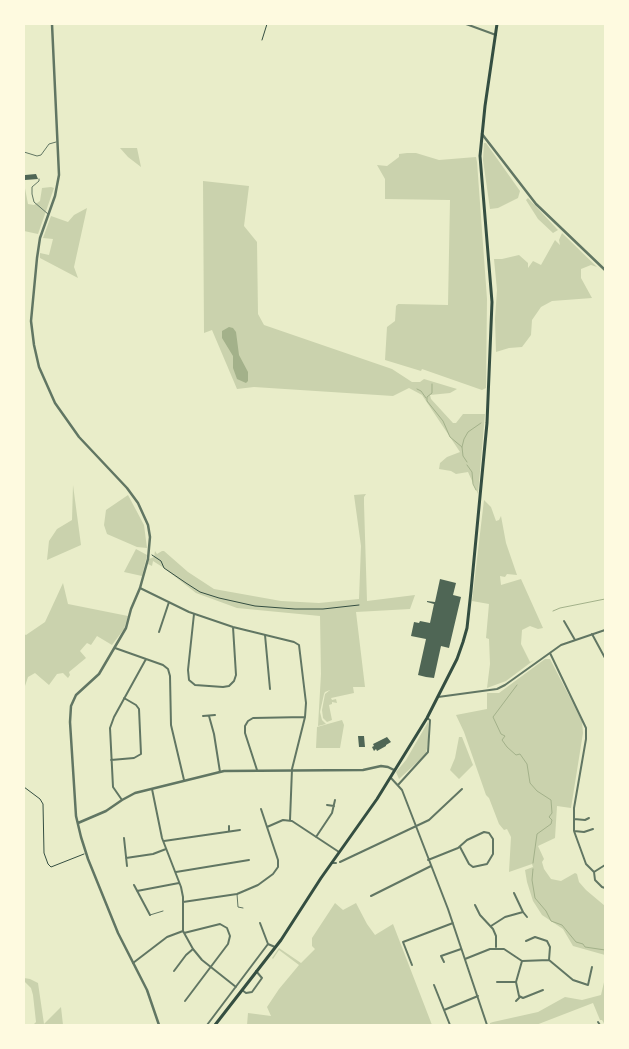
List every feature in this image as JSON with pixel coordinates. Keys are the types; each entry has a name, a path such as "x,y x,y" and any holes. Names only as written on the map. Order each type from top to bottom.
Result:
{"main road":[{"path":"215,1025 275,947 339,852 377,799 427,718 457,659 467,628 487,423 492,302 489,252 481,180 482,134 497,24"}],"street":[{"path":"52,24 58,186 40,238 32,298 31,322 39,367 47,389 67,421 93,453 127,488 138,503 148,525 150,537 150,553 126,628 99,674 76,695 71,706 70,729 78,823 86,853 118,933 147,990 158,1025"},
{"path":"466,24 496,35"},
{"path":"482,134 536,204 605,270"},
{"path":"140,588 194,614 233,627 294,642 299,645 306,703 305,717 292,770 290,820"},
{"path":"159,632 169,602"},
{"path":"194,614 188,670 189,680 195,685 223,687 229,686 234,681 236,675 233,627"},
{"path":"564,621 575,640"},
{"path":"437,697 496,689 505,685 561,645 605,630"},
{"path":"592,634 605,658"},
{"path":"265,635 270,689"},
{"path":"115,648 164,665 170,672 171,725 184,780"},
{"path":"550,653 586,728 586,739 576,792 574,831 586,864 594,872 595,880 605,888"},
{"path":"122,800 113,787 110,724 146,659"},
{"path":"111,760 134,758 141,754 139,709 136,705 124,698"},
{"path":"203,716 215,715"},
{"path":"209,716 214,734 220,772"},
{"path":"258,770 245,733 245,726 248,721 253,718 305,717"},
{"path":"397,785 428,752 430,720 427,718"},
{"path":"78,823 106,811 122,800 136,793 220,772 258,770 363,770 381,766 394,770"},
{"path":"390,777 402,790 453,923 487,1025"},
{"path":"152,789 166,849 180,883 183,902 184,934 202,960 236,987"},
{"path":"340,862 429,820 462,789"},
{"path":"316,837 332,813 335,800"},
{"path":"327,805 334,806"},
{"path":"183,902 237,894 258,885 273,874 278,867 278,860 261,809"},
{"path":"574,819 584,820 589,818"},
{"path":"267,826 283,820 290,820 339,852"},
{"path":"228,826 229,831"},
{"path":"574,831 584,832 593,829"},
{"path":"164,841 240,830"},
{"path":"428,860 460,847 467,840 484,832 492,836 494,852 491,860 487,864 473,867 469,864 460,847"},
{"path":"124,838 127,866"},
{"path":"126,858 153,854 166,849"},
{"path":"237,857 238,862"},
{"path":"176,872 250,860"},
{"path":"594,872 605,865"},
{"path":"372,896 430,866"},
{"path":"137,891 180,883"},
{"path":"134,885 150,915"},
{"path":"514,893 523,912 527,916"},
{"path":"475,905 480,916 491,926 496,936 496,947"},
{"path":"491,926 505,917 523,912"},
{"path":"260,923 268,944 275,947"},
{"path":"412,965 403,942 453,923"},
{"path":"184,934 215,924 224,925 230,936 228,944 185,1002"},
{"path":"133,963 167,937 183,931"},
{"path":"526,941 536,937 547,941 550,947 549,960"},
{"path":"207,1025 268,944"},
{"path":"465,959 496,947 509,951 522,961 549,960 574,980 587,986 592,967"},
{"path":"444,962 441,956 461,948"},
{"path":"174,971 186,955 193,949"},
{"path":"520,997 516,982 522,961"},
{"path":"242,990 248,994 252,992 262,978 256,971"},
{"path":"497,982 516,982"},
{"path":"434,985 450,1025"},
{"path":"516,1001 520,997 524,998 543,990"},
{"path":"444,1010 478,996"}],"lane":[{"path":"24,152 37,156 41,155 49,144 57,142"},
{"path":"39,178 39,181 32,187 34,202 48,214"},
{"path":"237,894 238,907 243,908"},
{"path":"150,915 163,911"}],"path":[{"path":"262,40 267,24"},
{"path":"150,553 160,561 164,568 186,583 200,592 219,598 256,606 295,609 323,609 359,604"},
{"path":"24,788 40,799 43,804 44,853 51,866 86,853"}],"shaded area":[{"path":"484,143 486,143 520,191 518,198 498,208 490,209 483,160"},
{"path":"120,148 137,148 141,167 128,157"},
{"path":"416,153 439,160 476,157 487,299 486,388 482,390 422,369 421,371 385,360 387,327 395,321 396,306 398,304 448,305 450,200 385,199 385,179 377,165 387,166 399,157 399,154"},
{"path":"203,181 249,186 244,226 257,242 258,314 264,325 392,369 412,382 420,382 424,379 457,389 450,393 430,395 431,399 453,423 456,423 463,414 485,414 478,494 468,472 456,474 451,471 439,469 440,463 447,457 460,452 422,395 409,388 393,396 254,387 237,389 212,330 204,333"},
{"path":"24,183 28,204 34,205 40,201 42,188 54,188 38,234 24,231"},
{"path":"528,198 558,230 553,233 538,219 526,200"},
{"path":"87,208 74,267 78,278 40,258 40,253 49,255 53,239 43,238 51,216 68,222 74,215"},
{"path":"562,233 597,267 591,265 581,269 581,278 592,298 552,301 541,307 532,320 531,335 522,347 509,348 496,352 495,319 497,290 494,259 502,259 519,255 528,263 528,268 533,261 541,265 555,240 560,245 559,240"},
{"path":"229,327 233,328 236,332 239,355 248,372 248,381 246,383 237,379 233,368 233,356 222,338 222,331"},
{"path":"73,485 81,545 47,560 49,541 57,529 72,520"},
{"path":"366,494 364,497 364,504 367,601 415,595 410,609 356,612 365,687 353,687 354,693 331,698 332,700 336,699 337,703 332,702 332,704 329,705 332,720 327,722 323,718 322,710 325,694 330,690 325,692 320,712 322,720 326,724 318,726 321,674 320,616 237,608 196,593 153,561 152,566 148,564 149,559 154,557 155,551 157,554 164,551 188,572 214,589 281,601 319,603 359,599 361,546 354,495"},
{"path":"128,495 144,525 147,548 137,547 107,534 104,525 106,510"},
{"path":"484,500 491,507 496,521 499,520 501,516 506,543 517,575 507,574 505,577 500,576 501,585 521,579 543,628 538,629 530,626 522,630 521,644 530,662 534,660 506,681 487,688 490,664 489,639 486,638 489,604 472,601"},
{"path":"136,549 147,555 142,576 124,572"},
{"path":"63,583 68,604 128,616 124,629 112,645 97,636 91,645 87,643 80,651 86,658 69,672 70,675 68,678 63,673 57,674 49,685 35,673 28,677 24,689 24,634 26,635 45,622"},
{"path":"545,659 550,659 582,721 583,733 571,808 557,806 555,838 538,846 544,859 542,862 544,869 551,879 561,881 575,873 577,874 579,882 586,890 605,906 605,955 573,946 563,929 542,915 533,901 527,882 525,870 533,867 532,864 509,872 511,837 507,829 504,830 499,824 489,798 486,795 464,732 456,715 487,709 487,693 499,693"},
{"path":"342,720 344,725 340,748 316,748 317,727"},
{"path":"428,722 428,742 426,754 399,779 396,772 406,760"},
{"path":"459,737 462,737 473,765 459,779 450,770 455,758"},
{"path":"335,903 343,910 356,903 367,924 375,935 393,924 432,1025 247,1025 248,1013 271,1016 267,1007 279,989 299,965 279,950 273,959 272,958 279,948 301,963 315,949 312,946 312,938"},
{"path":"24,978 38,983 44,1024 61,1007 63,1025 33,1025 36,1022 33,995 31,988 24,981"},
{"path":"605,978 605,1025 602,1020 600,1020 593,1003 536,1025 490,1025 490,1023 493,1022 538,1012 565,997 582,1000 601,995"}],"building":[{"path":"36,174 38,179 25,180 25,175"},
{"path":"440,579 456,583 453,595 461,597 449,648 441,646 434,678 418,675 426,639 411,636 414,622 419,623 420,621 430,623 434,604 427,601 435,602"},
{"path":"358,736 364,736 365,747 359,747"},
{"path":"387,737 391,742 377,751 376,749 374,751 372,747 374,746 373,744"}],"waterway":[{"path":"432,384 432,393 427,397 427,401 443,421 450,437 462,447 463,456 467,462"},
{"path":"417,389 421,391 426,398"},
{"path":"462,447 468,432 481,423"},
{"path":"467,465 472,472 473,484 476,490"},
{"path":"553,611 560,608 605,599"},
{"path":"517,685 493,717 501,734 505,736 502,740 507,747 516,755 520,754 527,764 530,783 537,791 551,800 552,813 549,817 552,820 551,824 537,834 533,863"},
{"path":"533,869 532,880 535,898 546,911 551,921 562,925 576,942 583,944 585,947 605,950"}]}
